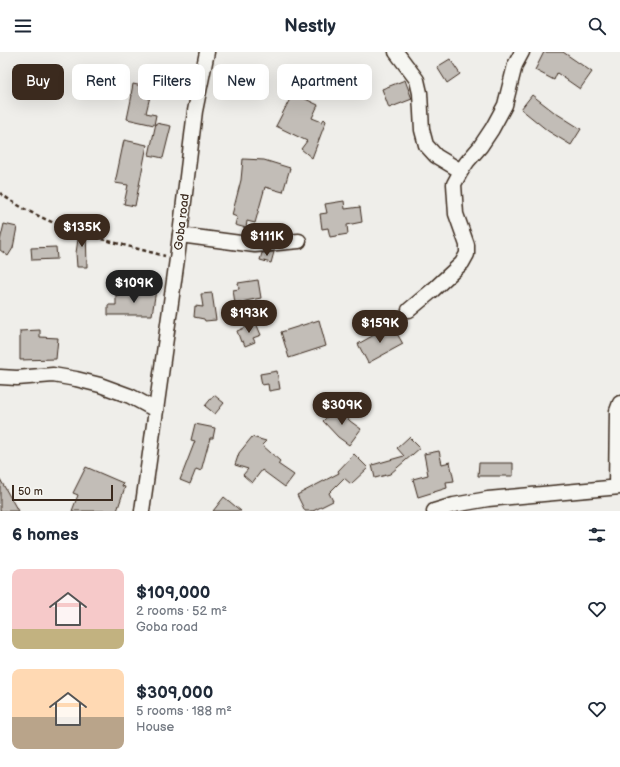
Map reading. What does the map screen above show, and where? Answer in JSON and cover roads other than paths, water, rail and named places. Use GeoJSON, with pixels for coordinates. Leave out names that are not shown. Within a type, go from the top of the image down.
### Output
{"type":"FeatureCollection","features":[{"type":"Feature","properties":{"kind":"street","name":"Goba road"},"geometry":{"type":"LineString","coordinates":[[142,511],[178,259],[195,110],[207,52]]}},
{"type":"Feature","properties":{"kind":"street"},"geometry":{"type":"LineString","coordinates":[[396,52],[417,80],[420,93],[422,130],[426,144],[436,156],[461,171]]}},
{"type":"Feature","properties":{"kind":"street"},"geometry":{"type":"LineString","coordinates":[[409,310],[462,263],[467,254],[467,245],[456,214],[454,184],[467,162],[480,147],[492,129],[505,104],[515,65],[522,52]]}},
{"type":"Feature","properties":{"kind":"street"},"geometry":{"type":"LineString","coordinates":[[180,235],[255,245],[299,241]]}},
{"type":"Feature","properties":{"kind":"street"},"geometry":{"type":"LineString","coordinates":[[0,377],[17,378],[53,375],[100,385],[130,396],[156,410]]}},
{"type":"Feature","properties":{"kind":"street"},"geometry":{"type":"LineString","coordinates":[[434,511],[454,505],[488,499],[618,487],[617,411],[620,403]]}},
{"type":"Feature","properties":{"kind":"street"},"geometry":{"type":"LineString","coordinates":[[488,499],[498,511]]}}]}
